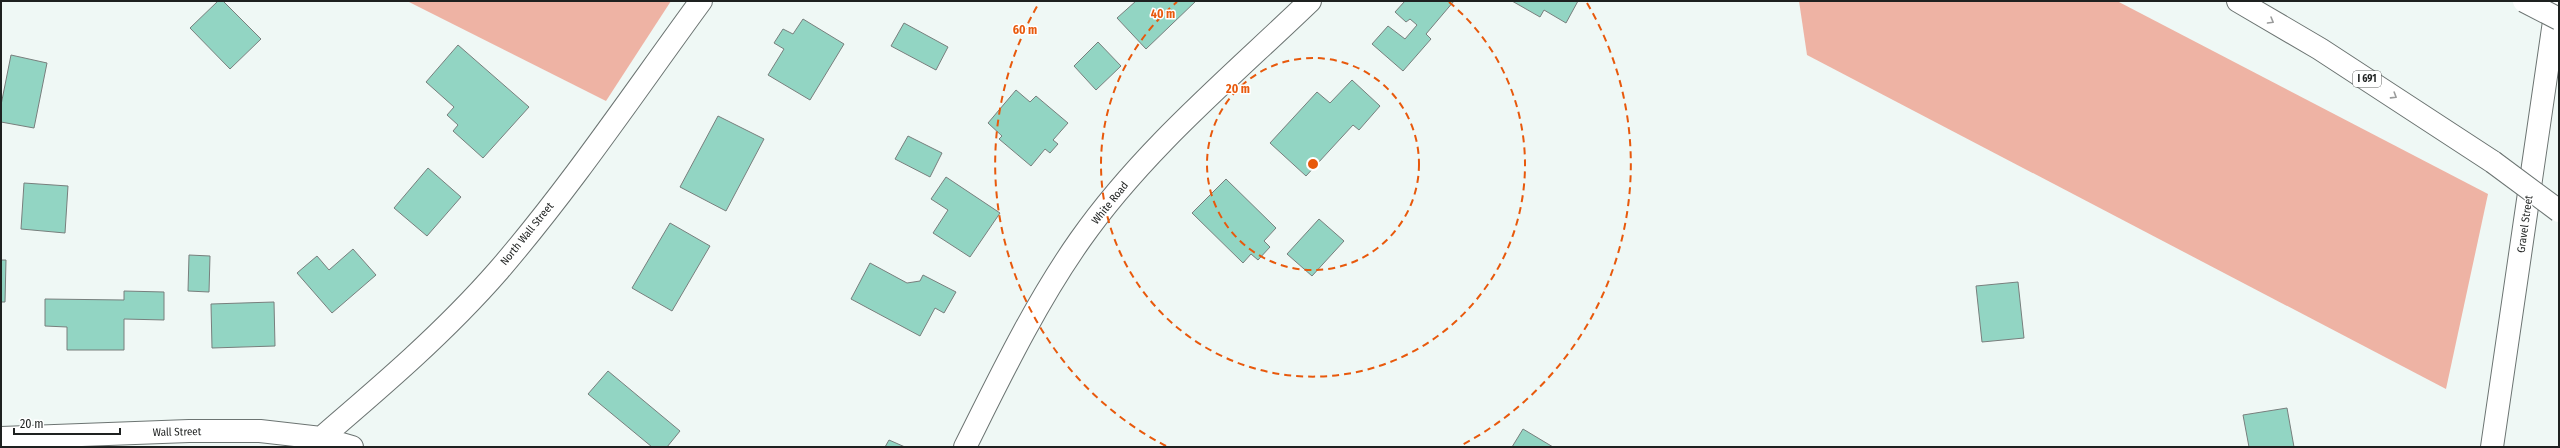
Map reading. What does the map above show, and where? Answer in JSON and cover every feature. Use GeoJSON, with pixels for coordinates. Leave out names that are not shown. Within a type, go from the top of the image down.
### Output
{"type":"FeatureCollection","features":[{"type":"Feature","properties":{"kind":"main road","name":"North Wall Street"},"geometry":{"type":"LineString","coordinates":[[320,442],[389,381],[444,329],[499,270],[556,199],[701,1]]}},
{"type":"Feature","properties":{"kind":"main road","name":"White Road"},"geometry":{"type":"LineString","coordinates":[[966,447],[1038,308],[1079,241],[1117,192],[1164,142],[1310,1]]}},
{"type":"Feature","properties":{"kind":"main road","name":"I 691"},"geometry":{"type":"LineString","coordinates":[[2238,1],[2326,53],[2493,162],[2559,211]]}},
{"type":"Feature","properties":{"kind":"main road"},"geometry":{"type":"LineString","coordinates":[[2524,1],[2559,19]]}},
{"type":"Feature","properties":{"kind":"main road","name":"Gravel Street"},"geometry":{"type":"LineString","coordinates":[[2492,447],[2557,1]]}},
{"type":"Feature","properties":{"kind":"main road","name":"Wall Street"},"geometry":{"type":"LineString","coordinates":[[1,438],[189,431],[260,431],[352,447]]}},
{"type":"Feature","properties":{"kind":"shaded area"},"geometry":{"type":"Polygon","coordinates":[[[407,1],[671,1],[606,101],[407,1]]]}},
{"type":"Feature","properties":{"kind":"shaded area"},"geometry":{"type":"Polygon","coordinates":[[[1799,1],[2117,1],[2488,194],[2446,389],[1807,55],[1799,1]]]}},
{"type":"Feature","properties":{"kind":"building"},"geometry":{"type":"Polygon","coordinates":[[[218,1],[223,1],[261,39],[230,69],[190,28],[218,1]]]}},
{"type":"Feature","properties":{"kind":"building"},"geometry":{"type":"Polygon","coordinates":[[[1136,1],[1196,1],[1146,49],[1117,18],[1136,1]]]}},
{"type":"Feature","properties":{"kind":"building"},"geometry":{"type":"Polygon","coordinates":[[[1405,1],[1454,1],[1426,34],[1431,39],[1403,71],[1372,44],[1388,26],[1405,39],[1417,25],[1410,19],[1406,22],[1395,12],[1405,1]]]}},
{"type":"Feature","properties":{"kind":"building"},"geometry":{"type":"Polygon","coordinates":[[[1512,1],[1578,1],[1566,23],[1544,10],[1540,17],[1512,1]]]}},
{"type":"Feature","properties":{"kind":"building"},"geometry":{"type":"Polygon","coordinates":[[[803,19],[844,44],[810,100],[768,75],[784,49],[774,43],[783,29],[793,34],[803,19]]]}},
{"type":"Feature","properties":{"kind":"building"},"geometry":{"type":"Polygon","coordinates":[[[904,23],[948,47],[936,70],[891,46],[904,23]]]}},
{"type":"Feature","properties":{"kind":"building"},"geometry":{"type":"Polygon","coordinates":[[[1098,42],[1121,66],[1096,90],[1074,66],[1098,42]]]}},
{"type":"Feature","properties":{"kind":"building"},"geometry":{"type":"Polygon","coordinates":[[[458,45],[529,107],[483,158],[453,131],[458,125],[447,115],[454,107],[426,82],[458,45]]]}},
{"type":"Feature","properties":{"kind":"building"},"geometry":{"type":"Polygon","coordinates":[[[11,55],[47,63],[34,128],[1,122],[1,105],[11,55]]]}},
{"type":"Feature","properties":{"kind":"building"},"geometry":{"type":"Polygon","coordinates":[[[1352,80],[1380,106],[1359,130],[1353,125],[1306,176],[1270,143],[1317,92],[1330,103],[1352,80]]]}},
{"type":"Feature","properties":{"kind":"building"},"geometry":{"type":"Polygon","coordinates":[[[1016,90],[1030,102],[1036,96],[1068,123],[1053,140],[1058,144],[1050,153],[1045,149],[1031,166],[999,139],[1002,136],[988,123],[1016,90]]]}},
{"type":"Feature","properties":{"kind":"building"},"geometry":{"type":"Polygon","coordinates":[[[718,116],[764,139],[726,211],[680,187],[718,116]]]}},
{"type":"Feature","properties":{"kind":"building"},"geometry":{"type":"Polygon","coordinates":[[[908,136],[942,153],[930,177],[895,159],[908,136]]]}},
{"type":"Feature","properties":{"kind":"building"},"geometry":{"type":"Polygon","coordinates":[[[428,168],[461,197],[427,236],[394,208],[428,168]]]}},
{"type":"Feature","properties":{"kind":"building"},"geometry":{"type":"Polygon","coordinates":[[[946,177],[1000,213],[970,257],[933,233],[948,210],[931,199],[946,177]]]}},
{"type":"Feature","properties":{"kind":"building"},"geometry":{"type":"Polygon","coordinates":[[[1226,179],[1276,228],[1264,241],[1270,247],[1258,260],[1251,254],[1243,263],[1192,213],[1226,179]]]}},
{"type":"Feature","properties":{"kind":"building"},"geometry":{"type":"Polygon","coordinates":[[[24,183],[68,186],[65,233],[21,229],[24,183]]]}},
{"type":"Feature","properties":{"kind":"building"},"geometry":{"type":"Polygon","coordinates":[[[1319,219],[1344,241],[1312,276],[1287,254],[1319,219]]]}},
{"type":"Feature","properties":{"kind":"building"},"geometry":{"type":"Polygon","coordinates":[[[670,223],[710,246],[672,311],[632,288],[670,223]]]}},
{"type":"Feature","properties":{"kind":"building"},"geometry":{"type":"Polygon","coordinates":[[[353,249],[376,275],[332,313],[297,273],[317,256],[329,270],[353,249]]]}},
{"type":"Feature","properties":{"kind":"building"},"geometry":{"type":"Polygon","coordinates":[[[189,255],[210,256],[209,292],[188,291],[189,255]]]}},
{"type":"Feature","properties":{"kind":"building"},"geometry":{"type":"Polygon","coordinates":[[[1,260],[6,260],[5,302],[1,302],[1,260]]]}},
{"type":"Feature","properties":{"kind":"building"},"geometry":{"type":"Polygon","coordinates":[[[870,263],[907,283],[920,281],[923,275],[956,292],[944,313],[935,308],[920,336],[851,299],[870,263]]]}},
{"type":"Feature","properties":{"kind":"building"},"geometry":{"type":"Polygon","coordinates":[[[2018,282],[2024,338],[1982,342],[1976,286],[2018,282]]]}},
{"type":"Feature","properties":{"kind":"building"},"geometry":{"type":"Polygon","coordinates":[[[124,291],[164,292],[164,320],[124,319],[124,350],[67,350],[67,327],[45,326],[45,299],[124,300],[124,291]]]}},
{"type":"Feature","properties":{"kind":"building"},"geometry":{"type":"Polygon","coordinates":[[[274,302],[275,346],[212,348],[211,304],[274,302]]]}},
{"type":"Feature","properties":{"kind":"building"},"geometry":{"type":"Polygon","coordinates":[[[608,371],[680,431],[667,447],[652,447],[588,394],[608,371]]]}},
{"type":"Feature","properties":{"kind":"building"},"geometry":{"type":"Polygon","coordinates":[[[2287,408],[2294,447],[2249,447],[2243,415],[2287,408]]]}},
{"type":"Feature","properties":{"kind":"building"},"geometry":{"type":"Polygon","coordinates":[[[1523,429],[1553,447],[1512,447],[1523,429]]]}},
{"type":"Feature","properties":{"kind":"building"},"geometry":{"type":"Polygon","coordinates":[[[889,440],[905,447],[885,447],[889,440]]]}}]}
